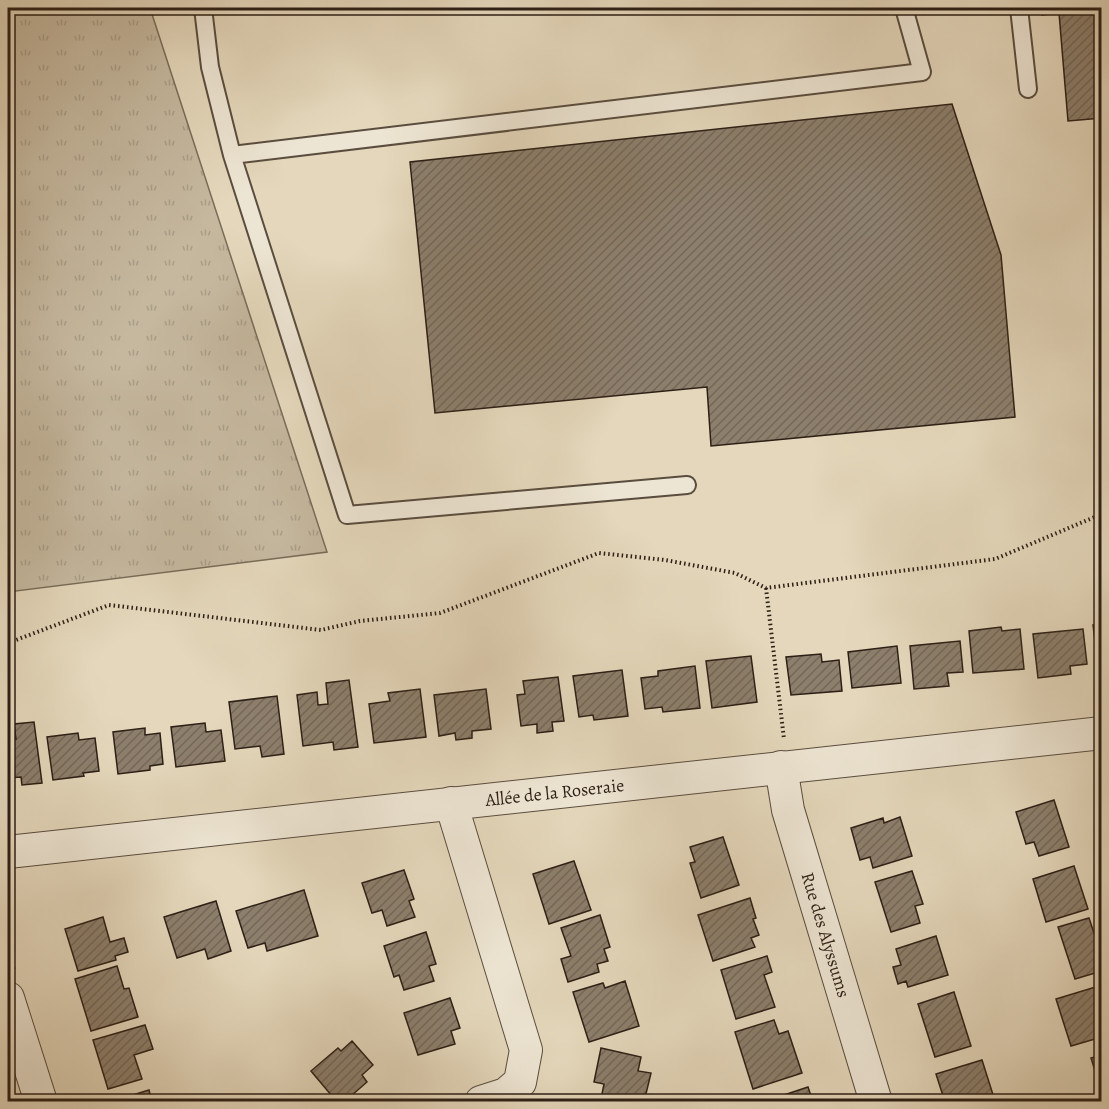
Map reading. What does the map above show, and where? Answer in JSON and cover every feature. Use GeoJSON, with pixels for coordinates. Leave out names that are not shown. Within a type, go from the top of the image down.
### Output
{"type":"FeatureCollection","features":[{"type":"Feature","properties":{"kind":"street","name":"Allée de la Roseraie"},"geometry":{"type":"LineString","coordinates":[[8,852],[1101,733]]}},
{"type":"Feature","properties":{"kind":"street","name":"Rue des Alyssums"},"geometry":{"type":"LineString","coordinates":[[781,767],[788,810],[876,1101]]}},
{"type":"Feature","properties":{"kind":"street"},"geometry":{"type":"LineString","coordinates":[[452,803],[526,1050],[520,1082],[506,1094],[481,1101]]}},
{"type":"Feature","properties":{"kind":"street"},"geometry":{"type":"LineString","coordinates":[[8,998],[41,1101]]}},
{"type":"Feature","properties":{"kind":"lane"},"geometry":{"type":"LineString","coordinates":[[203,8],[210,67],[232,155],[347,515],[687,485]]}},
{"type":"Feature","properties":{"kind":"lane"},"geometry":{"type":"LineString","coordinates":[[232,155],[922,72],[904,8]]}},
{"type":"Feature","properties":{"kind":"lane"},"geometry":{"type":"LineString","coordinates":[[1019,8],[1028,88]]}},
{"type":"Feature","properties":{"kind":"path"},"geometry":{"type":"LineString","coordinates":[[8,643],[109,605],[321,630],[360,621],[440,613],[600,554],[665,560],[735,573],[766,588],[995,558],[1101,514]]}},
{"type":"Feature","properties":{"kind":"path"},"geometry":{"type":"LineString","coordinates":[[766,588],[784,739],[781,767]]}},
{"type":"Feature","properties":{"kind":"green space"},"geometry":{"type":"Polygon","coordinates":[[[8,8],[150,8],[327,552],[8,592],[8,8]]]}},
{"type":"Feature","properties":{"kind":"building"},"geometry":{"type":"Polygon","coordinates":[[[1041,8],[1102,8],[1102,118],[1068,121],[1059,13],[1042,15],[1041,8]]]}},
{"type":"Feature","properties":{"kind":"building"},"geometry":{"type":"Polygon","coordinates":[[[952,104],[1001,255],[1015,417],[711,446],[707,387],[435,413],[410,162],[952,104]]]}},
{"type":"Feature","properties":{"kind":"building"},"geometry":{"type":"Polygon","coordinates":[[[1102,624],[1102,666],[1098,666],[1093,625],[1102,624]]]}},
{"type":"Feature","properties":{"kind":"building"},"geometry":{"type":"Polygon","coordinates":[[[1001,627],[1002,631],[1020,629],[1024,669],[973,673],[969,631],[1001,627]]]}},
{"type":"Feature","properties":{"kind":"building"},"geometry":{"type":"Polygon","coordinates":[[[1083,629],[1087,664],[1070,666],[1071,674],[1038,678],[1033,634],[1083,629]]]}},
{"type":"Feature","properties":{"kind":"building"},"geometry":{"type":"Polygon","coordinates":[[[960,641],[963,672],[947,673],[949,686],[914,689],[910,646],[960,641]]]}},
{"type":"Feature","properties":{"kind":"building"},"geometry":{"type":"Polygon","coordinates":[[[897,646],[901,683],[852,688],[848,652],[897,646]]]}},
{"type":"Feature","properties":{"kind":"building"},"geometry":{"type":"Polygon","coordinates":[[[821,654],[822,662],[839,660],[842,691],[791,695],[786,657],[821,654]]]}},
{"type":"Feature","properties":{"kind":"building"},"geometry":{"type":"Polygon","coordinates":[[[751,656],[757,702],[712,708],[706,661],[751,656]]]}},
{"type":"Feature","properties":{"kind":"building"},"geometry":{"type":"Polygon","coordinates":[[[695,666],[700,708],[663,712],[662,707],[645,709],[641,678],[658,676],[658,671],[695,666]]]}},
{"type":"Feature","properties":{"kind":"building"},"geometry":{"type":"Polygon","coordinates":[[[622,670],[628,716],[594,720],[593,715],[579,717],[573,676],[622,670]]]}},
{"type":"Feature","properties":{"kind":"building"},"geometry":{"type":"Polygon","coordinates":[[[558,677],[564,721],[552,722],[553,731],[537,733],[537,724],[521,726],[517,695],[525,694],[523,681],[558,677]]]}},
{"type":"Feature","properties":{"kind":"building"},"geometry":{"type":"Polygon","coordinates":[[[349,680],[358,747],[334,750],[333,742],[303,746],[297,695],[317,692],[318,705],[328,704],[326,683],[349,680]]]}},
{"type":"Feature","properties":{"kind":"building"},"geometry":{"type":"Polygon","coordinates":[[[420,689],[426,737],[374,743],[369,704],[390,701],[388,693],[420,689]]]}},
{"type":"Feature","properties":{"kind":"building"},"geometry":{"type":"Polygon","coordinates":[[[486,689],[491,729],[472,731],[472,738],[456,740],[455,733],[439,736],[434,695],[486,689]]]}},
{"type":"Feature","properties":{"kind":"building"},"geometry":{"type":"Polygon","coordinates":[[[277,696],[284,754],[262,757],[260,746],[235,749],[229,702],[277,696]]]}},
{"type":"Feature","properties":{"kind":"building"},"geometry":{"type":"Polygon","coordinates":[[[34,722],[42,783],[22,785],[21,777],[8,778],[8,740],[16,739],[14,724],[34,722]]]}},
{"type":"Feature","properties":{"kind":"building"},"geometry":{"type":"Polygon","coordinates":[[[205,723],[206,732],[221,730],[225,761],[176,767],[171,727],[205,723]]]}},
{"type":"Feature","properties":{"kind":"building"},"geometry":{"type":"Polygon","coordinates":[[[145,728],[145,735],[160,733],[163,764],[150,766],[150,770],[118,774],[113,732],[145,728]]]}},
{"type":"Feature","properties":{"kind":"building"},"geometry":{"type":"Polygon","coordinates":[[[78,733],[79,740],[95,738],[99,771],[83,773],[84,776],[53,780],[47,737],[78,733]]]}},
{"type":"Feature","properties":{"kind":"building"},"geometry":{"type":"Polygon","coordinates":[[[1054,800],[1069,847],[1039,856],[1034,842],[1026,844],[1016,812],[1054,800]]]}},
{"type":"Feature","properties":{"kind":"building"},"geometry":{"type":"Polygon","coordinates":[[[900,817],[912,856],[873,868],[870,857],[860,860],[851,828],[883,818],[884,823],[900,817]]]}},
{"type":"Feature","properties":{"kind":"building"},"geometry":{"type":"Polygon","coordinates":[[[723,837],[739,885],[701,898],[690,863],[695,862],[690,847],[723,837]]]}},
{"type":"Feature","properties":{"kind":"building"},"geometry":{"type":"Polygon","coordinates":[[[574,861],[591,910],[549,924],[533,874],[574,861]]]}},
{"type":"Feature","properties":{"kind":"building"},"geometry":{"type":"Polygon","coordinates":[[[1074,866],[1088,909],[1046,922],[1033,879],[1074,866]]]}},
{"type":"Feature","properties":{"kind":"building"},"geometry":{"type":"Polygon","coordinates":[[[404,870],[414,899],[409,901],[415,917],[387,926],[382,910],[372,913],[362,883],[404,870]]]}},
{"type":"Feature","properties":{"kind":"building"},"geometry":{"type":"Polygon","coordinates":[[[912,871],[923,904],[915,906],[920,923],[891,932],[875,882],[912,871]]]}},
{"type":"Feature","properties":{"kind":"building"},"geometry":{"type":"Polygon","coordinates":[[[304,890],[318,936],[267,951],[265,943],[248,948],[236,911],[304,890]]]}},
{"type":"Feature","properties":{"kind":"building"},"geometry":{"type":"Polygon","coordinates":[[[750,898],[756,918],[753,919],[759,935],[751,938],[755,947],[713,961],[698,915],[750,898]]]}},
{"type":"Feature","properties":{"kind":"building"},"geometry":{"type":"Polygon","coordinates":[[[216,901],[231,951],[208,959],[205,949],[177,958],[164,917],[216,901]]]}},
{"type":"Feature","properties":{"kind":"building"},"geometry":{"type":"Polygon","coordinates":[[[600,915],[610,947],[604,949],[608,961],[597,964],[599,972],[568,982],[561,959],[571,956],[561,928],[600,915]]]}},
{"type":"Feature","properties":{"kind":"building"},"geometry":{"type":"Polygon","coordinates":[[[103,917],[110,942],[124,938],[128,952],[115,956],[116,960],[78,971],[65,929],[103,917]]]}},
{"type":"Feature","properties":{"kind":"building"},"geometry":{"type":"Polygon","coordinates":[[[1089,918],[1102,946],[1102,971],[1075,979],[1058,927],[1089,918]]]}},
{"type":"Feature","properties":{"kind":"building"},"geometry":{"type":"Polygon","coordinates":[[[426,932],[436,964],[429,966],[434,981],[404,990],[399,975],[394,977],[384,946],[426,932]]]}},
{"type":"Feature","properties":{"kind":"building"},"geometry":{"type":"Polygon","coordinates":[[[936,936],[948,975],[908,987],[906,981],[898,984],[893,967],[901,965],[896,949],[936,936]]]}},
{"type":"Feature","properties":{"kind":"building"},"geometry":{"type":"Polygon","coordinates":[[[767,956],[772,972],[764,975],[775,1007],[736,1019],[721,970],[767,956]]]}},
{"type":"Feature","properties":{"kind":"building"},"geometry":{"type":"Polygon","coordinates":[[[117,966],[124,989],[129,988],[138,1017],[91,1031],[75,979],[117,966]]]}},
{"type":"Feature","properties":{"kind":"building"},"geometry":{"type":"Polygon","coordinates":[[[625,981],[639,1026],[589,1042],[573,992],[603,983],[605,988],[625,981]]]}},
{"type":"Feature","properties":{"kind":"building"},"geometry":{"type":"Polygon","coordinates":[[[1102,985],[1102,1037],[1071,1046],[1056,999],[1102,985]]]}},
{"type":"Feature","properties":{"kind":"building"},"geometry":{"type":"Polygon","coordinates":[[[954,992],[971,1046],[935,1057],[918,1004],[954,992]]]}},
{"type":"Feature","properties":{"kind":"building"},"geometry":{"type":"Polygon","coordinates":[[[450,998],[460,1028],[451,1031],[455,1044],[418,1055],[404,1013],[450,998]]]}},
{"type":"Feature","properties":{"kind":"building"},"geometry":{"type":"Polygon","coordinates":[[[774,1020],[779,1034],[788,1031],[802,1073],[753,1089],[735,1032],[774,1020]]]}},
{"type":"Feature","properties":{"kind":"building"},"geometry":{"type":"Polygon","coordinates":[[[145,1025],[153,1049],[134,1055],[142,1079],[108,1089],[93,1040],[145,1025]]]}},
{"type":"Feature","properties":{"kind":"building"},"geometry":{"type":"Polygon","coordinates":[[[352,1041],[373,1065],[362,1075],[367,1082],[344,1102],[337,1102],[311,1071],[338,1048],[341,1051],[352,1041]]]}},
{"type":"Feature","properties":{"kind":"building"},"geometry":{"type":"Polygon","coordinates":[[[601,1048],[641,1057],[638,1071],[651,1073],[644,1102],[611,1102],[601,1099],[604,1084],[594,1082],[601,1048]]]}},
{"type":"Feature","properties":{"kind":"building"},"geometry":{"type":"Polygon","coordinates":[[[1102,1055],[1102,1093],[1091,1058],[1102,1055]]]}},
{"type":"Feature","properties":{"kind":"building"},"geometry":{"type":"Polygon","coordinates":[[[982,1060],[995,1101],[945,1102],[936,1074],[982,1060]]]}},
{"type":"Feature","properties":{"kind":"building"},"geometry":{"type":"Polygon","coordinates":[[[808,1087],[813,1102],[763,1102],[808,1087]]]}},
{"type":"Feature","properties":{"kind":"building"},"geometry":{"type":"Polygon","coordinates":[[[149,1090],[152,1102],[113,1102],[113,1101],[149,1090]]]}}]}
